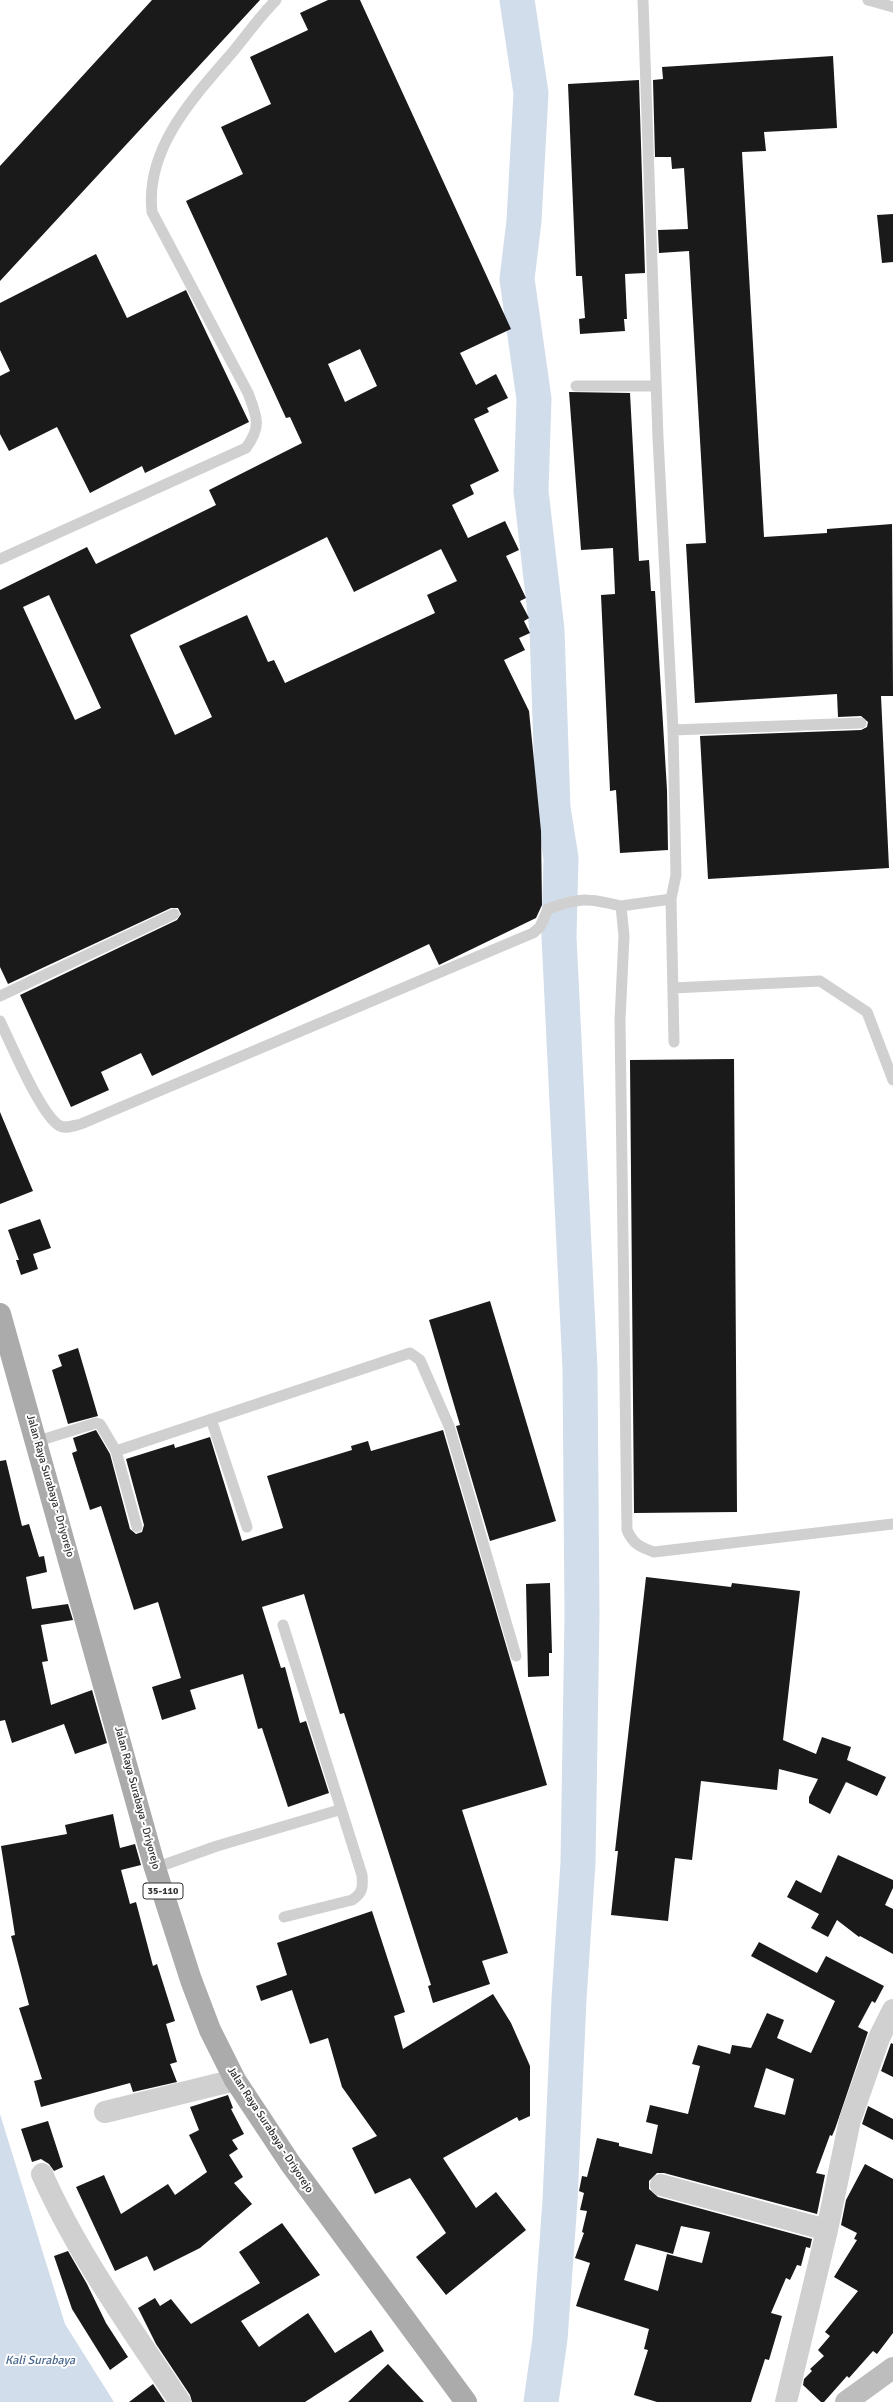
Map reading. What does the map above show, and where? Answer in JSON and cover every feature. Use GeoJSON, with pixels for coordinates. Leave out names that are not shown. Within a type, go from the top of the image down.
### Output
{"type":"FeatureCollection","features":[{"type":"Feature","properties":{"kind":"main road","name":"Jalan Raya Surabaya - Driyorejo"},"geometry":{"type":"LineString","coordinates":[[0,1314],[38,1441],[155,1868],[191,1980],[210,2030],[235,2080],[290,2163],[466,2402]]}},
{"type":"Feature","properties":{"kind":"main road"},"geometry":{"type":"LineString","coordinates":[[846,2402],[893,2368]]}},
{"type":"Feature","properties":{"kind":"street"},"geometry":{"type":"LineString","coordinates":[[786,2402],[827,2230],[850,2120],[879,2038],[893,2010]]}},
{"type":"Feature","properties":{"kind":"street"},"geometry":{"type":"LineString","coordinates":[[104,2112],[235,2080]]}},
{"type":"Feature","properties":{"kind":"street"},"geometry":{"type":"LineString","coordinates":[[42,2174],[60,2216],[116,2307],[180,2402]]}},
{"type":"Feature","properties":{"kind":"street"},"geometry":{"type":"LineString","coordinates":[[661,2185],[827,2230]]}},
{"type":"Feature","properties":{"kind":"lane"},"geometry":{"type":"LineString","coordinates":[[0,559],[246,448],[253,438],[257,418],[248,393],[152,212],[151,196],[152,179],[156,162],[184,110],[276,0]]}},
{"type":"Feature","properties":{"kind":"lane"},"geometry":{"type":"LineString","coordinates":[[643,0],[656,386],[673,730],[676,875],[671,900],[674,1042]]}},
{"type":"Feature","properties":{"kind":"lane"},"geometry":{"type":"LineString","coordinates":[[868,0],[893,7]]}},
{"type":"Feature","properties":{"kind":"lane"},"geometry":{"type":"LineString","coordinates":[[576,386],[656,386]]}},
{"type":"Feature","properties":{"kind":"lane"},"geometry":{"type":"LineString","coordinates":[[673,730],[861,723]]}},
{"type":"Feature","properties":{"kind":"lane"},"geometry":{"type":"LineString","coordinates":[[0,1021],[39,1100],[56,1124],[65,1127],[81,1124],[532,932],[540,927],[548,909],[572,900],[589,899],[620,906],[671,900]]}},
{"type":"Feature","properties":{"kind":"lane"},"geometry":{"type":"LineString","coordinates":[[620,906],[624,936],[620,1020],[627,1530],[632,1540],[639,1547],[654,1552],[893,1524]]}},
{"type":"Feature","properties":{"kind":"lane"},"geometry":{"type":"LineString","coordinates":[[0,996],[174,914]]}},
{"type":"Feature","properties":{"kind":"lane"},"geometry":{"type":"LineString","coordinates":[[673,988],[820,981],[867,1012],[893,1080]]}},
{"type":"Feature","properties":{"kind":"lane"},"geometry":{"type":"LineString","coordinates":[[116,1451],[401,1354],[410,1353],[420,1360],[449,1426],[516,1656]]}},
{"type":"Feature","properties":{"kind":"lane"},"geometry":{"type":"LineString","coordinates":[[211,1419],[246,1527]]}},
{"type":"Feature","properties":{"kind":"lane"},"geometry":{"type":"LineString","coordinates":[[38,1441],[98,1423],[103,1427],[116,1451],[137,1527]]}},
{"type":"Feature","properties":{"kind":"lane"},"geometry":{"type":"LineString","coordinates":[[283,1625],[339,1810],[362,1875],[362,1891],[352,1900],[284,1917]]}},
{"type":"Feature","properties":{"kind":"lane"},"geometry":{"type":"LineString","coordinates":[[155,1868],[217,1846],[339,1810]]}},
{"type":"Feature","properties":{"kind":"water","name":"Kali Surabaya"},"geometry":{"type":"Polygon","coordinates":[[[0,2114],[65,2324],[114,2402],[0,2402],[0,2114]]]}},
{"type":"Feature","properties":{"kind":"building"},"geometry":{"type":"Polygon","coordinates":[[[152,0],[260,0],[0,281],[0,166],[152,0]]]}},
{"type":"Feature","properties":{"kind":"building"},"geometry":{"type":"Polygon","coordinates":[[[328,0],[360,0],[511,329],[460,353],[476,385],[496,374],[508,398],[487,408],[489,412],[474,419],[499,471],[470,485],[474,494],[452,505],[468,538],[505,521],[519,550],[506,556],[526,598],[520,601],[529,618],[524,621],[530,633],[519,638],[525,650],[504,660],[529,711],[541,831],[542,905],[536,918],[439,965],[429,944],[152,1076],[141,1053],[101,1072],[109,1090],[71,1107],[20,995],[177,920],[181,914],[178,908],[171,908],[8,984],[0,967],[0,590],[87,547],[96,564],[216,505],[209,490],[302,443],[290,417],[286,418],[186,201],[243,174],[221,127],[271,104],[250,57],[308,30],[300,13],[328,0]],[[360,349],[328,364],[345,402],[377,386],[360,349]],[[327,537],[130,635],[175,735],[212,717],[179,646],[247,615],[268,662],[274,660],[285,683],[435,613],[427,595],[457,581],[441,549],[354,592],[327,537]],[[49,595],[23,607],[75,720],[101,708],[49,595]]]}},
{"type":"Feature","properties":{"kind":"building"},"geometry":{"type":"Polygon","coordinates":[[[833,56],[837,128],[764,132],[766,151],[742,152],[764,537],[827,533],[827,529],[892,524],[893,696],[881,696],[889,868],[708,879],[700,736],[861,730],[867,727],[868,722],[861,716],[838,717],[837,694],[695,703],[686,544],[706,543],[689,251],[659,253],[658,230],[688,229],[684,168],[672,169],[671,157],[655,157],[653,80],[663,79],[662,67],[833,56]]]}},
{"type":"Feature","properties":{"kind":"building"},"geometry":{"type":"Polygon","coordinates":[[[639,80],[645,273],[625,274],[627,319],[624,319],[625,331],[580,334],[579,319],[585,318],[582,276],[576,276],[568,84],[639,80]]]}},
{"type":"Feature","properties":{"kind":"building"},"geometry":{"type":"Polygon","coordinates":[[[893,214],[893,262],[882,263],[877,215],[893,214]]]}},
{"type":"Feature","properties":{"kind":"building"},"geometry":{"type":"Polygon","coordinates":[[[96,254],[127,318],[186,290],[249,422],[145,473],[142,466],[90,493],[57,427],[9,451],[0,434],[0,376],[10,371],[0,350],[0,303],[96,254]]]}},
{"type":"Feature","properties":{"kind":"building"},"geometry":{"type":"Polygon","coordinates":[[[569,392],[630,393],[639,561],[649,560],[651,591],[655,591],[667,790],[668,850],[620,853],[616,790],[610,791],[601,595],[615,594],[613,548],[581,550],[569,392]]]}},
{"type":"Feature","properties":{"kind":"building"},"geometry":{"type":"Polygon","coordinates":[[[734,1059],[737,1512],[634,1513],[630,1060],[734,1059]]]}},
{"type":"Feature","properties":{"kind":"building"},"geometry":{"type":"Polygon","coordinates":[[[0,1112],[33,1191],[0,1204],[0,1112]]]}},
{"type":"Feature","properties":{"kind":"building"},"geometry":{"type":"Polygon","coordinates":[[[40,1219],[51,1248],[33,1254],[38,1269],[21,1275],[16,1260],[19,1260],[8,1230],[40,1219]]]}},
{"type":"Feature","properties":{"kind":"building"},"geometry":{"type":"Polygon","coordinates":[[[490,1301],[556,1521],[490,1541],[456,1426],[460,1425],[429,1320],[490,1301]]]}},
{"type":"Feature","properties":{"kind":"building"},"geometry":{"type":"Polygon","coordinates":[[[78,1348],[98,1416],[68,1424],[52,1370],[62,1366],[58,1355],[78,1348]]]}},
{"type":"Feature","properties":{"kind":"building"},"geometry":{"type":"Polygon","coordinates":[[[96,1430],[110,1454],[130,1529],[136,1534],[142,1532],[144,1525],[126,1459],[174,1444],[175,1448],[210,1437],[242,1541],[283,1528],[267,1476],[352,1450],[351,1446],[368,1441],[371,1451],[443,1430],[547,1785],[462,1810],[508,1953],[482,1961],[490,1984],[433,2003],[428,1986],[431,1985],[344,1713],[340,1714],[304,1594],[262,1607],[281,1668],[285,1667],[300,1723],[306,1721],[329,1793],[288,1807],[262,1728],[258,1729],[243,1674],[190,1690],[196,1709],[162,1720],[152,1687],[181,1678],[158,1602],[134,1610],[101,1506],[90,1510],[72,1453],[77,1451],[73,1438],[96,1430]]]}},
{"type":"Feature","properties":{"kind":"building"},"geometry":{"type":"Polygon","coordinates":[[[6,1460],[22,1526],[29,1524],[39,1557],[44,1556],[47,1572],[26,1577],[32,1609],[68,1604],[73,1620],[41,1625],[48,1661],[42,1662],[51,1705],[92,1690],[107,1743],[75,1754],[64,1724],[12,1743],[5,1720],[0,1721],[0,1461],[6,1460]]]}},
{"type":"Feature","properties":{"kind":"building"},"geometry":{"type":"Polygon","coordinates":[[[646,1577],[731,1587],[732,1583],[800,1591],[783,1740],[816,1754],[822,1737],[851,1747],[847,1760],[886,1777],[877,1796],[846,1782],[830,1814],[809,1803],[809,1797],[818,1779],[779,1769],[777,1790],[701,1781],[692,1860],[675,1858],[668,1921],[611,1915],[618,1851],[615,1851],[646,1577]]]}},
{"type":"Feature","properties":{"kind":"building"},"geometry":{"type":"Polygon","coordinates":[[[550,1583],[552,1653],[549,1653],[549,1676],[528,1677],[526,1584],[550,1583]]]}},
{"type":"Feature","properties":{"kind":"building"},"geometry":{"type":"Polygon","coordinates":[[[113,1814],[120,1848],[135,1844],[141,1865],[121,1870],[130,1904],[136,1902],[153,1966],[157,1964],[175,2021],[166,2024],[177,2062],[170,2064],[177,2082],[133,2092],[130,2083],[41,2107],[34,2081],[42,2079],[19,2008],[29,2005],[11,1936],[15,1935],[1,1846],[67,1834],[65,1825],[113,1814]]]}},
{"type":"Feature","properties":{"kind":"building"},"geometry":{"type":"Polygon","coordinates":[[[838,1855],[893,1880],[893,1888],[885,1905],[893,1909],[893,1954],[860,1936],[859,1937],[837,1920],[828,1937],[811,1928],[819,1914],[787,1897],[796,1880],[821,1893],[838,1855]]]}},
{"type":"Feature","properties":{"kind":"building"},"geometry":{"type":"Polygon","coordinates":[[[372,1911],[405,2012],[394,2016],[403,2049],[493,1994],[511,2023],[530,2066],[530,2116],[519,2121],[517,2117],[443,2158],[476,2208],[496,2192],[526,2230],[446,2295],[416,2257],[446,2233],[410,2178],[375,2194],[352,2148],[377,2136],[342,2087],[328,2038],[310,2044],[292,1990],[261,2001],[256,1986],[287,1975],[277,1943],[372,1911]]]}},
{"type":"Feature","properties":{"kind":"building"},"geometry":{"type":"Polygon","coordinates":[[[759,1942],[817,1973],[826,1956],[884,1986],[875,2003],[872,2001],[858,2027],[868,2032],[835,2129],[832,2136],[830,2135],[816,2173],[825,2175],[817,2214],[664,2173],[657,2173],[649,2181],[649,2189],[658,2197],[812,2239],[810,2248],[806,2247],[801,2266],[797,2265],[790,2280],[786,2278],[771,2313],[782,2316],[769,2360],[765,2359],[751,2402],[657,2402],[634,2395],[648,2350],[644,2349],[649,2329],[576,2306],[590,2263],[575,2258],[584,2233],[582,2232],[587,2211],[580,2210],[584,2193],[579,2191],[582,2176],[587,2177],[597,2138],[619,2143],[619,2146],[652,2154],[658,2125],[646,2122],[650,2105],[688,2114],[700,2066],[692,2064],[698,2045],[730,2054],[732,2045],[751,2048],[767,2013],[784,2020],[777,2038],[811,2053],[835,2001],[751,1956],[759,1942]],[[766,2068],[754,2107],[785,2115],[794,2079],[766,2068]],[[681,2226],[673,2254],[636,2244],[624,2280],[658,2291],[667,2254],[702,2263],[710,2232],[681,2226]]]}},
{"type":"Feature","properties":{"kind":"building"},"geometry":{"type":"Polygon","coordinates":[[[891,2043],[893,2044],[893,2077],[881,2071],[891,2043]]]}},
{"type":"Feature","properties":{"kind":"building"},"geometry":{"type":"Polygon","coordinates":[[[228,2095],[233,2108],[231,2109],[244,2134],[232,2140],[238,2149],[229,2155],[243,2177],[234,2183],[252,2204],[200,2248],[154,2271],[147,2256],[115,2271],[76,2187],[104,2175],[121,2214],[168,2184],[175,2195],[207,2172],[189,2135],[199,2130],[190,2107],[228,2095]]]}},
{"type":"Feature","properties":{"kind":"building"},"geometry":{"type":"Polygon","coordinates":[[[868,2106],[893,2119],[893,2140],[862,2124],[868,2106]]]}},
{"type":"Feature","properties":{"kind":"building"},"geometry":{"type":"Polygon","coordinates":[[[48,2121],[63,2167],[54,2171],[49,2164],[41,2159],[32,2162],[21,2129],[48,2121]]]}},
{"type":"Feature","properties":{"kind":"building"},"geometry":{"type":"Polygon","coordinates":[[[865,2164],[893,2179],[893,2333],[877,2354],[873,2351],[849,2378],[847,2376],[824,2402],[821,2402],[803,2385],[804,2379],[812,2371],[810,2369],[824,2356],[818,2350],[830,2336],[825,2332],[858,2291],[834,2277],[857,2240],[854,2239],[857,2233],[841,2225],[846,2200],[865,2164]]]}},
{"type":"Feature","properties":{"kind":"building"},"geometry":{"type":"Polygon","coordinates":[[[282,2223],[320,2275],[241,2321],[259,2347],[308,2313],[335,2353],[371,2330],[384,2351],[305,2402],[192,2402],[190,2395],[156,2344],[138,2308],[155,2298],[160,2306],[171,2299],[191,2324],[260,2283],[239,2252],[282,2223]]]}},
{"type":"Feature","properties":{"kind":"building"},"geometry":{"type":"Polygon","coordinates":[[[68,2251],[87,2284],[106,2323],[128,2357],[110,2370],[72,2309],[54,2256],[68,2251]]]}},
{"type":"Feature","properties":{"kind":"building"},"geometry":{"type":"Polygon","coordinates":[[[388,2364],[424,2402],[348,2402],[388,2364]]]}},
{"type":"Feature","properties":{"kind":"building"},"geometry":{"type":"Polygon","coordinates":[[[153,2384],[165,2402],[129,2402],[153,2384]]]}},
{"type":"Feature","properties":{"kind":"waterway"},"geometry":{"type":"LineString","coordinates":[[517,0],[531,93],[524,221],[517,279],[534,399],[531,491],[547,630],[553,808],[561,858],[559,937],[580,1369],[582,1615],[578,1863],[569,1999],[560,2201],[550,2339],[541,2402]]}}]}
